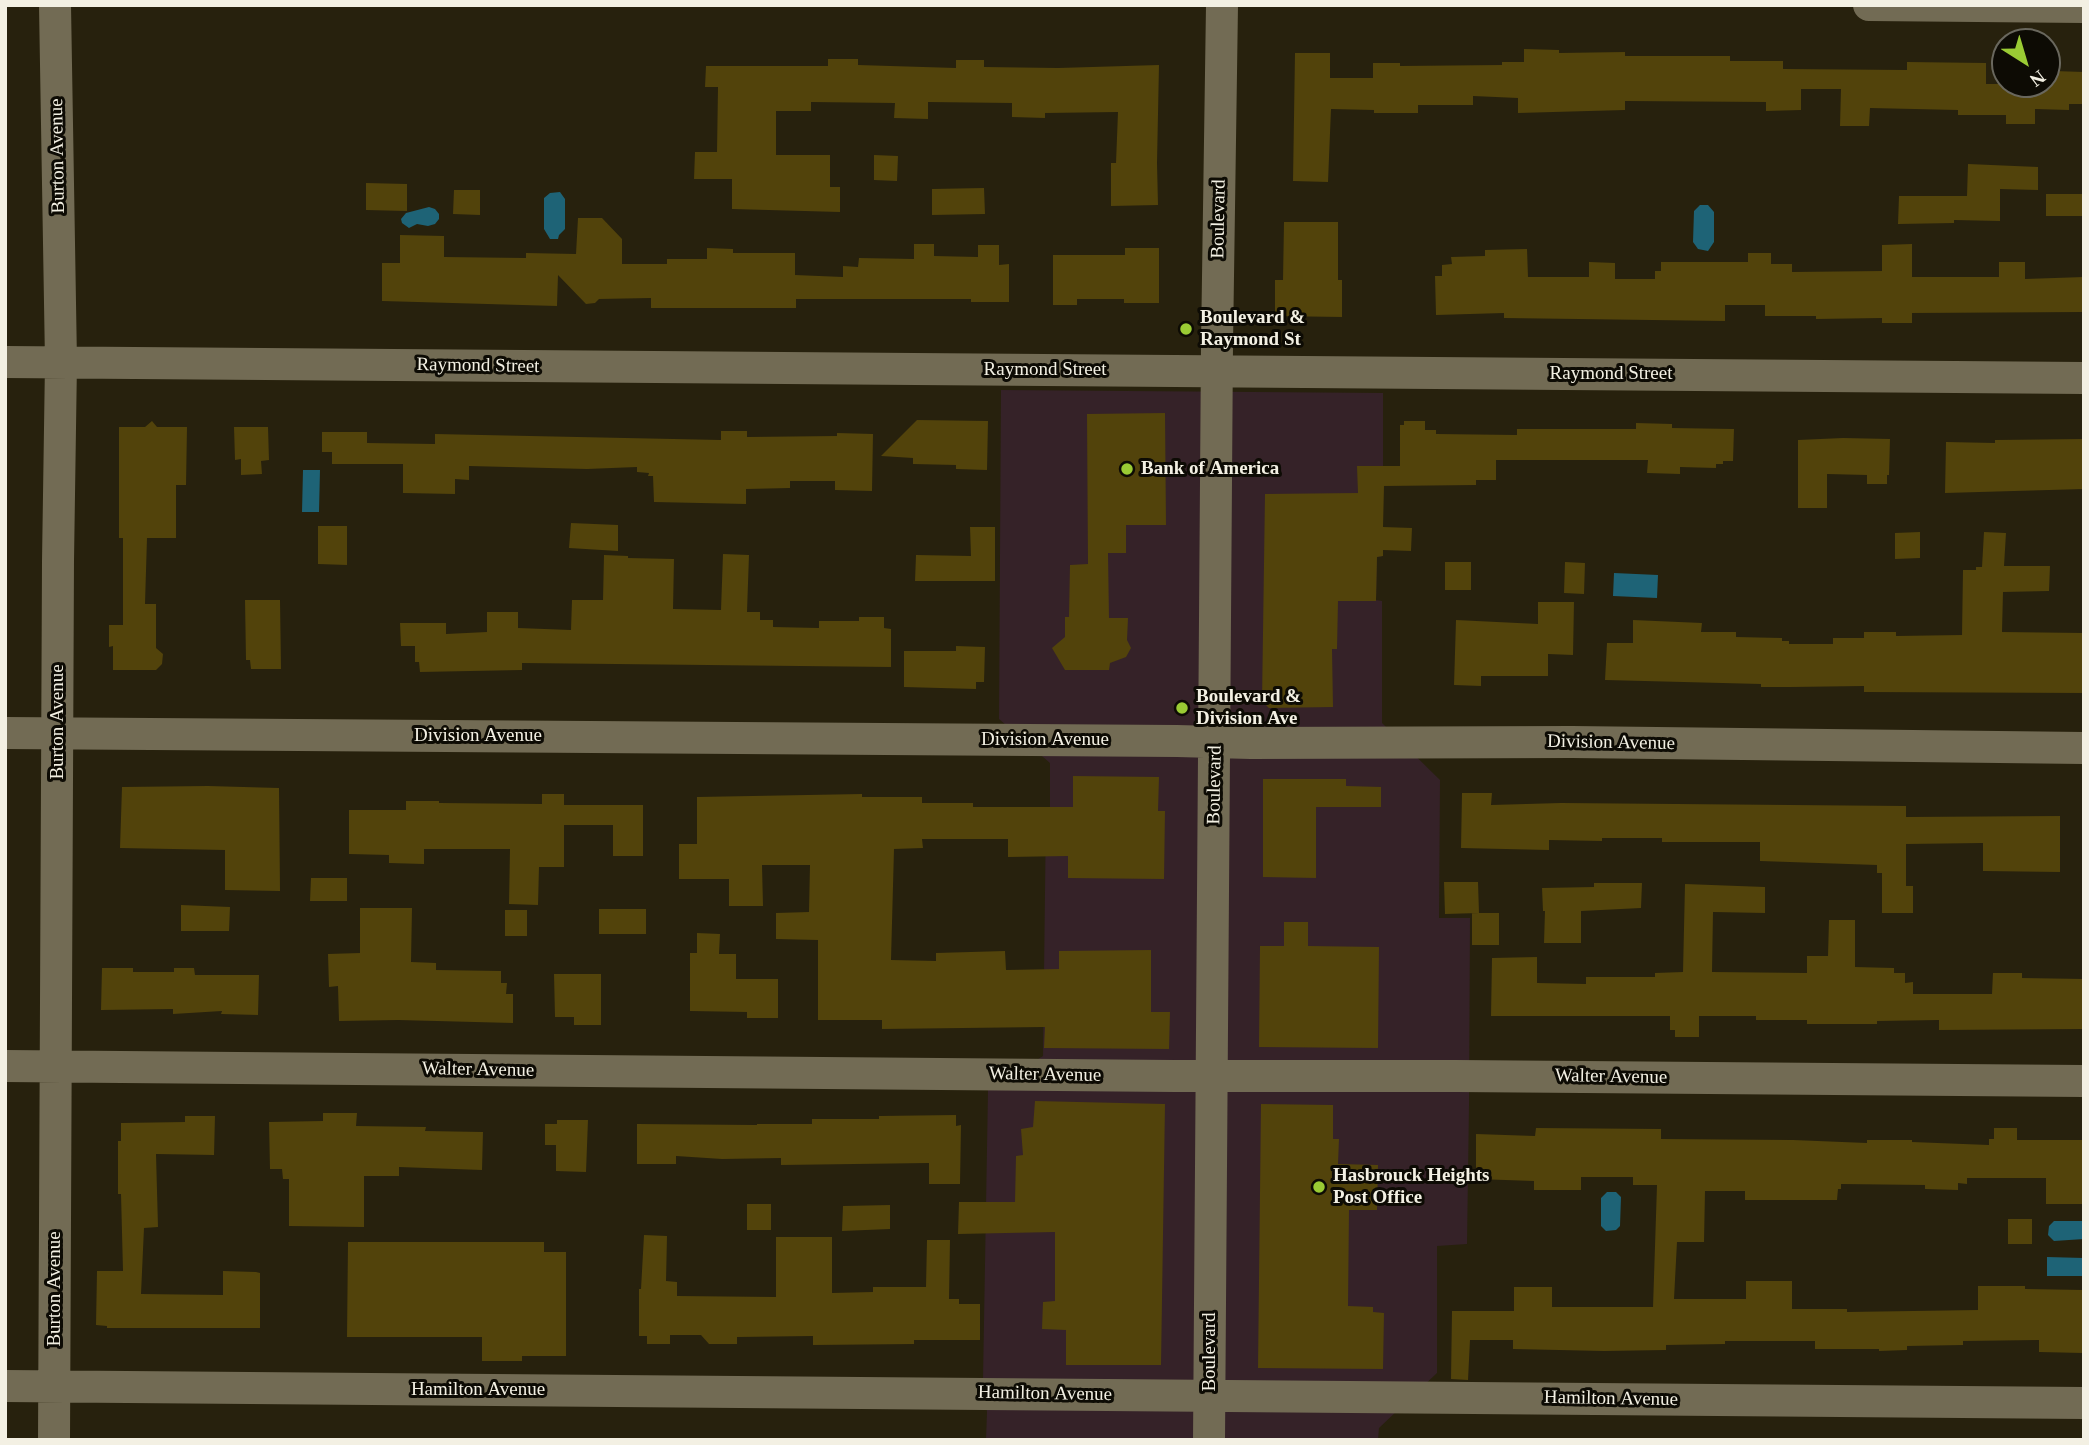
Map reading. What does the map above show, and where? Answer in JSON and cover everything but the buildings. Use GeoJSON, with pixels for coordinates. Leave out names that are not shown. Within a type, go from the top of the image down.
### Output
{"type":"FeatureCollection","features":[{"type":"Feature","properties":{"kind":"street","name":"Burton Avenue"},"geometry":{"type":"LineString","coordinates":[[54,1440],[61,362],[55,5]]}},
{"type":"Feature","properties":{"kind":"street","name":"Boulevard"},"geometry":{"type":"LineString","coordinates":[[1209,1440],[1210,1075],[1222,5]]}},
{"type":"Feature","properties":{"kind":"street"},"geometry":{"type":"LineString","coordinates":[[1869,5],[2084,7]]}},
{"type":"Feature","properties":{"kind":"street","name":"Raymond Street"},"geometry":{"type":"LineString","coordinates":[[5,362],[2084,378]]}},
{"type":"Feature","properties":{"kind":"street","name":"Division Avenue"},"geometry":{"type":"LineString","coordinates":[[5,733],[1572,742],[2084,748]]}},
{"type":"Feature","properties":{"kind":"street","name":"Walter Avenue"},"geometry":{"type":"LineString","coordinates":[[5,1066],[2084,1081]]}},
{"type":"Feature","properties":{"kind":"street","name":"Hamilton Avenue"},"geometry":{"type":"LineString","coordinates":[[5,1386],[2084,1404]]}},
{"type":"Feature","properties":{"kind":"shaded area"},"geometry":{"type":"Polygon","coordinates":[[[1001,390],[1383,393],[1383,556],[1377,557],[1376,600],[1382,601],[1382,723],[1440,780],[1439,918],[1470,918],[1467,1244],[1437,1246],[1437,1373],[1379,1428],[1378,1440],[986,1440],[987,1412],[983,1379],[988,1090],[1043,1056],[1046,809],[1050,808],[1050,763],[999,719],[1001,390]]]}},
{"type":"Feature","properties":{"kind":"water"},"geometry":{"type":"Polygon","coordinates":[[[560,192],[565,199],[565,229],[558,239],[550,239],[544,229],[544,198],[550,193],[560,192]]]}},
{"type":"Feature","properties":{"kind":"water"},"geometry":{"type":"Polygon","coordinates":[[[1700,205],[1708,205],[1714,212],[1714,242],[1708,251],[1698,249],[1693,242],[1694,211],[1700,205]]]}},
{"type":"Feature","properties":{"kind":"water"},"geometry":{"type":"Polygon","coordinates":[[[429,207],[439,214],[435,224],[417,224],[409,228],[402,223],[401,219],[406,213],[429,207]]]}},
{"type":"Feature","properties":{"kind":"water"},"geometry":{"type":"Polygon","coordinates":[[[303,470],[320,470],[319,512],[302,512],[303,470]]]}},
{"type":"Feature","properties":{"kind":"water"},"geometry":{"type":"Polygon","coordinates":[[[1614,573],[1658,575],[1657,598],[1613,596],[1614,573]]]}},
{"type":"Feature","properties":{"kind":"water"},"geometry":{"type":"Polygon","coordinates":[[[1607,1192],[1616,1192],[1621,1197],[1620,1226],[1616,1230],[1606,1231],[1601,1226],[1601,1198],[1607,1192]]]}},
{"type":"Feature","properties":{"kind":"water"},"geometry":{"type":"Polygon","coordinates":[[[2054,1221],[2083,1221],[2084,1239],[2054,1241],[2048,1235],[2049,1226],[2054,1221]]]}},
{"type":"Feature","properties":{"kind":"water"},"geometry":{"type":"Polygon","coordinates":[[[2047,1257],[2084,1258],[2084,1276],[2047,1276],[2047,1257]]]}},
{"type":"Feature","properties":{"kind":"place","name":"Boulevard & Raymond St"},"geometry":{"type":"Point","coordinates":[1186,329]}},
{"type":"Feature","properties":{"kind":"place","name":"Bank of America"},"geometry":{"type":"Point","coordinates":[1127,469]}},
{"type":"Feature","properties":{"kind":"place","name":"Boulevard & Division Ave"},"geometry":{"type":"Point","coordinates":[1182,708]}},
{"type":"Feature","properties":{"kind":"place","name":"Hasbrouck Heights Post Office"},"geometry":{"type":"Point","coordinates":[1319,1187]}}]}
